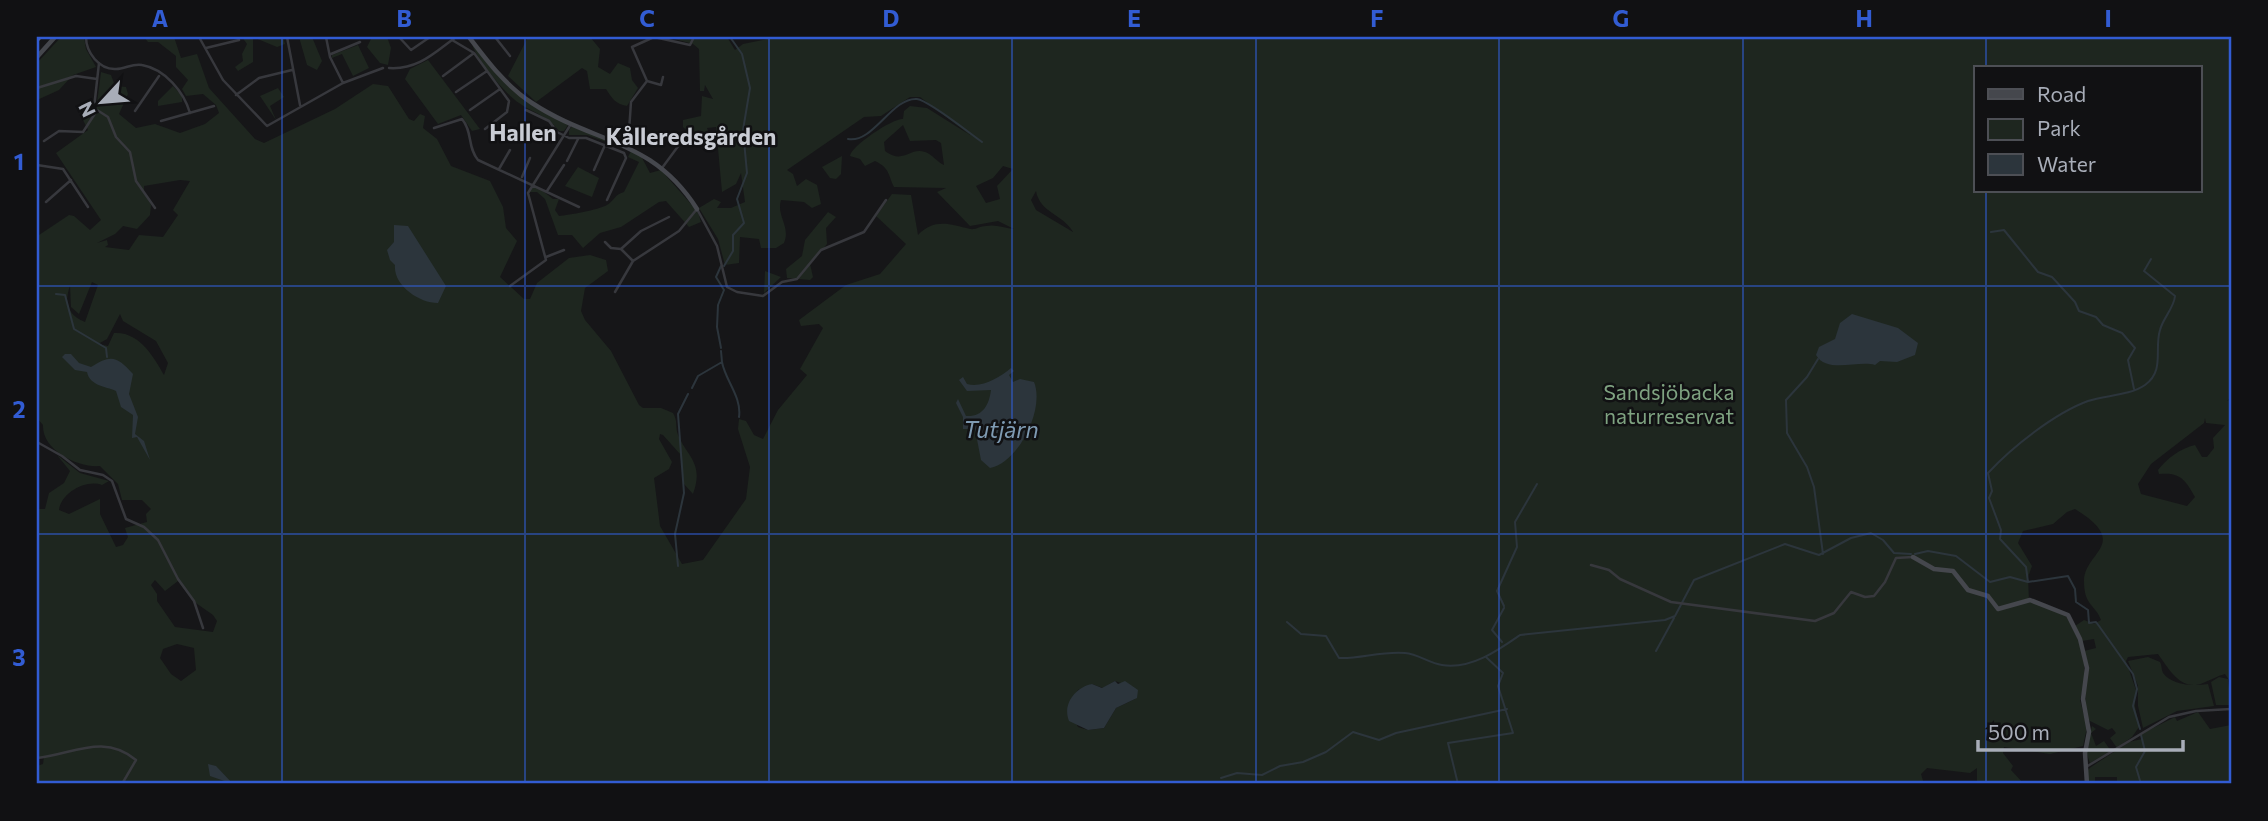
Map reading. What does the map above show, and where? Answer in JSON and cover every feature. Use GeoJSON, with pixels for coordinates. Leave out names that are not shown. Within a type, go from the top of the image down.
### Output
{"type":"FeatureCollection","features":[{"type":"Feature","properties":{"kind":"street"},"geometry":{"type":"LineString","coordinates":[[37,57],[55,37]]}},
{"type":"Feature","properties":{"kind":"street"},"geometry":{"type":"LineString","coordinates":[[86,37],[88,49],[99,63],[111,69],[140,64],[181,91],[190,113]]}},
{"type":"Feature","properties":{"kind":"street"},"geometry":{"type":"LineString","coordinates":[[199,37],[219,75],[267,126],[343,83],[383,68]]}},
{"type":"Feature","properties":{"kind":"street"},"geometry":{"type":"LineString","coordinates":[[286,37],[300,105]]}},
{"type":"Feature","properties":{"kind":"street"},"geometry":{"type":"LineString","coordinates":[[326,37],[330,54],[343,83]]}},
{"type":"Feature","properties":{"kind":"street"},"geometry":{"type":"LineString","coordinates":[[399,37],[411,50],[430,37]]}},
{"type":"Feature","properties":{"kind":"street"},"geometry":{"type":"LineString","coordinates":[[389,68],[403,69],[419,64],[456,37]]}},
{"type":"Feature","properties":{"kind":"street"},"geometry":{"type":"LineString","coordinates":[[469,37],[495,71],[518,93],[540,108],[628,146],[662,168],[697,209],[717,246],[726,285],[737,292],[763,296],[782,282],[797,279],[821,250],[864,232],[886,200]]}},
{"type":"Feature","properties":{"kind":"street"},"geometry":{"type":"LineString","coordinates":[[495,37],[510,56]]}},
{"type":"Feature","properties":{"kind":"street"},"geometry":{"type":"LineString","coordinates":[[663,77],[660,85],[647,81],[632,47],[654,37],[690,45],[694,37]]}},
{"type":"Feature","properties":{"kind":"street"},"geometry":{"type":"LineString","coordinates":[[451,39],[474,53],[509,102],[509,109],[485,129]]}},
{"type":"Feature","properties":{"kind":"street"},"geometry":{"type":"LineString","coordinates":[[206,48],[239,40]]}},
{"type":"Feature","properties":{"kind":"street"},"geometry":{"type":"LineString","coordinates":[[330,54],[360,42]]}},
{"type":"Feature","properties":{"kind":"street"},"geometry":{"type":"LineString","coordinates":[[443,76],[474,53]]}},
{"type":"Feature","properties":{"kind":"street"},"geometry":{"type":"LineString","coordinates":[[99,63],[94,104],[97,111],[108,117],[116,137],[130,152],[136,181],[155,208]]}},
{"type":"Feature","properties":{"kind":"street"},"geometry":{"type":"LineString","coordinates":[[236,95],[259,78],[293,70]]}},
{"type":"Feature","properties":{"kind":"street"},"geometry":{"type":"LineString","coordinates":[[456,92],[487,71]]}},
{"type":"Feature","properties":{"kind":"street"},"geometry":{"type":"LineString","coordinates":[[135,111],[160,75]]}},
{"type":"Feature","properties":{"kind":"street"},"geometry":{"type":"LineString","coordinates":[[37,88],[73,77],[97,79]]}},
{"type":"Feature","properties":{"kind":"street"},"geometry":{"type":"LineString","coordinates":[[628,146],[631,102],[647,81]]}},
{"type":"Feature","properties":{"kind":"street"},"geometry":{"type":"LineString","coordinates":[[470,110],[500,89]]}},
{"type":"Feature","properties":{"kind":"street"},"geometry":{"type":"LineString","coordinates":[[161,121],[214,106]]}},
{"type":"Feature","properties":{"kind":"street"},"geometry":{"type":"LineString","coordinates":[[526,110],[549,121],[565,136],[586,138],[626,155],[607,200]]}},
{"type":"Feature","properties":{"kind":"street"},"geometry":{"type":"LineString","coordinates":[[44,141],[59,131],[83,132],[97,111]]}},
{"type":"Feature","properties":{"kind":"street"},"geometry":{"type":"LineString","coordinates":[[434,128],[461,119],[471,132],[475,156],[579,207]]}},
{"type":"Feature","properties":{"kind":"street"},"geometry":{"type":"LineString","coordinates":[[546,257],[528,200],[534,183],[572,122]]}},
{"type":"Feature","properties":{"kind":"street"},"geometry":{"type":"LineString","coordinates":[[541,142],[553,127]]}},
{"type":"Feature","properties":{"kind":"street"},"geometry":{"type":"LineString","coordinates":[[547,191],[578,138]]}},
{"type":"Feature","properties":{"kind":"street"},"geometry":{"type":"LineString","coordinates":[[594,170],[605,145]]}},
{"type":"Feature","properties":{"kind":"street"},"geometry":{"type":"LineString","coordinates":[[662,168],[679,145]]}},
{"type":"Feature","properties":{"kind":"street"},"geometry":{"type":"LineString","coordinates":[[499,169],[510,150]]}},
{"type":"Feature","properties":{"kind":"street"},"geometry":{"type":"LineString","coordinates":[[521,178],[530,158]]}},
{"type":"Feature","properties":{"kind":"street"},"geometry":{"type":"LineString","coordinates":[[37,166],[61,167],[88,207]]}},
{"type":"Feature","properties":{"kind":"street"},"geometry":{"type":"LineString","coordinates":[[46,202],[71,180]]}},
{"type":"Feature","properties":{"kind":"street"},"geometry":{"type":"LineString","coordinates":[[615,292],[633,261],[679,231],[697,209]]}},
{"type":"Feature","properties":{"kind":"street"},"geometry":{"type":"LineString","coordinates":[[621,249],[641,231],[669,217]]}},
{"type":"Feature","properties":{"kind":"street"},"geometry":{"type":"LineString","coordinates":[[605,243],[611,248],[621,249],[633,261]]}},
{"type":"Feature","properties":{"kind":"street"},"geometry":{"type":"LineString","coordinates":[[510,286],[526,272],[542,264],[546,257],[564,250]]}},
{"type":"Feature","properties":{"kind":"street"},"geometry":{"type":"LineString","coordinates":[[37,442],[80,470],[103,475],[115,484],[126,520],[144,527],[158,540],[177,579],[194,601],[203,628]]}},
{"type":"Feature","properties":{"kind":"street"},"geometry":{"type":"LineString","coordinates":[[1591,565],[1609,570],[1623,581],[1667,600],[1709,609],[1731,608],[1748,614],[1783,614],[1818,620],[1833,613],[1848,593],[1874,596],[1896,558],[1913,557],[1934,569],[1953,571],[1968,590],[1988,597],[1998,609],[2030,600],[2068,615],[2081,642],[2087,668],[2083,699],[2090,732],[2087,784]]}},
{"type":"Feature","properties":{"kind":"street"},"geometry":{"type":"LineString","coordinates":[[2086,767],[2163,720],[2196,710],[2231,709]]}},
{"type":"Feature","properties":{"kind":"street"},"geometry":{"type":"LineString","coordinates":[[37,758],[89,746],[117,748],[136,760],[122,784]]}},
{"type":"Feature","properties":{"kind":"green space"},"geometry":{"type":"Polygon","coordinates":[[[61,37],[84,37],[86,49],[96,67],[73,75],[59,90],[37,100],[37,63],[61,37]]]}},
{"type":"Feature","properties":{"kind":"green space","name":"Sandsjöbacka naturreservat"},"geometry":{"type":"Polygon","coordinates":[[[144,37],[174,37],[181,58],[197,54],[209,88],[255,139],[264,143],[335,109],[373,84],[388,86],[409,119],[414,121],[420,114],[425,116],[423,128],[437,139],[451,166],[490,181],[503,207],[506,228],[517,241],[500,277],[524,299],[530,299],[537,283],[569,258],[590,255],[606,260],[608,271],[585,288],[581,311],[585,320],[611,351],[639,405],[643,408],[661,408],[673,413],[678,435],[696,468],[693,494],[684,484],[680,454],[660,434],[659,439],[672,462],[669,469],[654,478],[660,526],[682,564],[703,560],[746,499],[750,467],[738,429],[739,419],[746,421],[754,435],[763,439],[778,410],[807,375],[800,369],[823,328],[819,324],[801,326],[799,320],[846,285],[880,274],[906,244],[876,216],[892,194],[911,195],[918,235],[936,224],[970,229],[993,225],[1014,229],[998,221],[970,226],[937,192],[946,188],[894,187],[883,166],[875,161],[865,166],[860,159],[850,156],[857,146],[873,133],[903,119],[904,111],[910,106],[927,108],[970,135],[920,97],[910,97],[881,116],[864,117],[787,170],[793,174],[797,186],[806,179],[817,185],[821,204],[812,208],[804,202],[781,200],[780,211],[786,231],[784,243],[776,248],[761,248],[759,239],[740,237],[739,263],[725,265],[718,239],[699,208],[714,199],[721,202],[717,208],[731,208],[745,202],[741,173],[736,184],[722,192],[716,127],[707,128],[710,137],[697,140],[683,127],[683,120],[701,116],[702,96],[713,99],[705,85],[704,91],[700,91],[699,49],[693,44],[667,37],[727,37],[735,50],[743,44],[778,37],[2231,37],[2231,397],[2227,401],[2231,399],[2231,683],[2225,674],[2203,683],[2188,684],[2176,678],[2158,654],[2128,657],[2126,661],[2136,690],[2134,701],[2139,727],[2132,737],[2117,748],[2110,738],[2116,733],[2112,728],[2108,730],[2088,720],[2084,651],[2096,648],[2094,639],[2082,641],[2075,626],[2084,620],[2094,624],[2101,620],[2088,600],[2084,581],[2086,571],[2103,540],[2092,521],[2075,509],[2053,524],[2023,531],[2018,543],[2032,566],[2028,577],[2029,601],[2065,614],[2079,641],[2085,681],[2080,700],[2087,727],[2083,746],[2050,754],[2004,747],[2003,753],[2013,766],[2011,770],[2024,784],[1977,784],[1977,768],[1970,773],[1927,768],[1921,774],[1924,784],[37,784],[37,766],[43,764],[44,757],[37,757],[37,509],[45,509],[49,493],[64,483],[70,471],[57,455],[80,473],[109,481],[102,485],[89,484],[75,489],[64,498],[59,510],[69,514],[100,499],[100,514],[116,547],[123,545],[128,537],[125,528],[147,522],[146,514],[151,509],[142,500],[122,500],[118,484],[100,466],[72,461],[55,450],[37,418],[37,231],[39,235],[69,215],[90,230],[101,220],[56,153],[88,130],[82,118],[96,111],[101,72],[111,75],[115,86],[126,87],[128,94],[119,114],[136,128],[155,124],[180,133],[205,124],[219,113],[216,105],[203,94],[186,96],[182,89],[188,80],[176,67],[176,56],[158,42],[148,42],[144,37]],[[903,125],[884,142],[885,151],[892,155],[925,152],[944,165],[941,143],[936,140],[910,141],[903,125]],[[1003,166],[993,178],[976,186],[986,203],[1000,199],[997,186],[1013,169],[1003,166]],[[190,181],[144,186],[151,205],[150,215],[137,229],[123,226],[115,234],[97,243],[107,240],[108,245],[105,247],[129,250],[139,235],[163,237],[178,215],[173,210],[190,181]],[[1036,191],[1031,200],[1036,210],[1073,232],[1064,221],[1042,204],[1036,191]],[[92,282],[79,314],[71,307],[70,286],[68,307],[74,316],[85,322],[98,285],[92,282]],[[120,314],[107,339],[98,344],[108,346],[114,333],[131,336],[145,346],[164,375],[168,363],[156,341],[123,321],[120,314]],[[2205,418],[2204,423],[2151,464],[2138,484],[2141,494],[2187,506],[2195,497],[2185,481],[2172,474],[2159,474],[2158,470],[2174,454],[2195,445],[2202,457],[2207,457],[2214,448],[2213,438],[2225,425],[2206,423],[2205,418]],[[155,580],[151,585],[157,594],[157,601],[175,627],[213,632],[217,621],[213,615],[193,601],[178,581],[165,591],[155,580]],[[177,644],[163,649],[160,658],[171,674],[181,681],[196,670],[194,648],[177,644]],[[1115,681],[1103,688],[1092,684],[1078,690],[1068,707],[1078,727],[1088,730],[1104,728],[1116,708],[1135,699],[1132,687],[1115,681]]]}},
{"type":"Feature","properties":{"kind":"green space"},"geometry":{"type":"Polygon","coordinates":[[[242,37],[253,37],[253,62],[238,71],[235,67],[243,61],[242,54],[247,44],[242,37]]]}},
{"type":"Feature","properties":{"kind":"green space"},"geometry":{"type":"Polygon","coordinates":[[[253,37],[283,37],[285,44],[277,47],[253,37]]]}},
{"type":"Feature","properties":{"kind":"green space"},"geometry":{"type":"Polygon","coordinates":[[[299,37],[312,37],[322,61],[317,70],[307,65],[299,37]]]}},
{"type":"Feature","properties":{"kind":"green space"},"geometry":{"type":"Polygon","coordinates":[[[372,37],[387,37],[391,48],[388,65],[380,63],[367,47],[372,37]]]}},
{"type":"Feature","properties":{"kind":"green space"},"geometry":{"type":"Polygon","coordinates":[[[528,37],[590,37],[600,49],[598,67],[610,74],[618,63],[630,68],[632,80],[638,88],[627,106],[620,104],[606,89],[590,89],[587,71],[582,68],[536,102],[508,76],[528,37]]]}},
{"type":"Feature","properties":{"kind":"green space"},"geometry":{"type":"Polygon","coordinates":[[[472,43],[509,87],[568,125],[564,131],[559,131],[545,118],[513,99],[484,65],[472,43]]]}},
{"type":"Feature","properties":{"kind":"green space"},"geometry":{"type":"Polygon","coordinates":[[[358,45],[369,68],[353,76],[342,54],[332,58],[332,55],[358,45]]]}},
{"type":"Feature","properties":{"kind":"green space"},"geometry":{"type":"Polygon","coordinates":[[[428,60],[480,129],[472,131],[461,115],[438,124],[405,79],[410,69],[428,60]]]}},
{"type":"Feature","properties":{"kind":"green space"},"geometry":{"type":"Polygon","coordinates":[[[173,86],[182,96],[182,102],[158,106],[158,101],[173,86]]]}},
{"type":"Feature","properties":{"kind":"green space"},"geometry":{"type":"Polygon","coordinates":[[[278,88],[284,97],[270,106],[276,120],[260,96],[278,88]]]}},
{"type":"Feature","properties":{"kind":"green space"},"geometry":{"type":"Polygon","coordinates":[[[573,125],[626,149],[587,135],[569,135],[573,125]]]}},
{"type":"Feature","properties":{"kind":"green space"},"geometry":{"type":"Polygon","coordinates":[[[631,151],[641,156],[650,173],[661,170],[698,212],[701,222],[689,227],[666,201],[659,202],[621,227],[600,233],[583,248],[572,235],[558,235],[545,199],[537,192],[529,192],[535,185],[553,199],[559,199],[555,210],[559,216],[603,207],[624,192],[639,162],[628,157],[631,151]]]}},
{"type":"Feature","properties":{"kind":"green space"},"geometry":{"type":"Polygon","coordinates":[[[842,156],[841,174],[836,179],[830,178],[822,167],[842,156]]]}},
{"type":"Feature","properties":{"kind":"green space"},"geometry":{"type":"Polygon","coordinates":[[[578,167],[599,178],[592,197],[565,186],[578,167]]]}},
{"type":"Feature","properties":{"kind":"green space"},"geometry":{"type":"Polygon","coordinates":[[[828,212],[836,217],[826,228],[827,244],[810,264],[813,277],[810,280],[787,278],[786,269],[802,256],[805,240],[828,212]]]}},
{"type":"Feature","properties":{"kind":"green space"},"geometry":{"type":"Polygon","coordinates":[[[765,271],[781,277],[764,293],[765,271]]]}},
{"type":"Feature","properties":{"kind":"green space"},"geometry":{"type":"Polygon","coordinates":[[[2148,657],[2160,662],[2163,673],[2171,680],[2188,685],[2208,684],[2214,706],[2177,711],[2143,728],[2138,706],[2138,686],[2128,661],[2148,657]]]}},
{"type":"Feature","properties":{"kind":"green space"},"geometry":{"type":"Polygon","coordinates":[[[2219,677],[2228,679],[2231,705],[2216,705],[2211,682],[2219,677]]]}},
{"type":"Feature","properties":{"kind":"green space"},"geometry":{"type":"Polygon","coordinates":[[[2198,712],[2210,729],[2231,725],[2231,784],[2117,784],[2117,777],[2095,777],[2095,784],[2089,784],[2087,771],[2091,767],[2129,742],[2142,739],[2141,734],[2175,717],[2177,721],[2198,712]]]}},
{"type":"Feature","properties":{"kind":"green space"},"geometry":{"type":"Polygon","coordinates":[[[2092,726],[2096,729],[2091,733],[2096,746],[2104,741],[2111,751],[2090,763],[2086,752],[2092,726]]]}},
{"type":"Feature","properties":{"kind":"water"},"geometry":{"type":"Polygon","coordinates":[[[394,225],[408,226],[446,286],[438,303],[423,300],[409,292],[398,279],[395,265],[387,250],[394,242],[394,225]]]}},
{"type":"Feature","properties":{"kind":"water"},"geometry":{"type":"Polygon","coordinates":[[[1852,314],[1898,328],[1918,343],[1915,355],[1897,362],[1880,361],[1875,365],[1835,365],[1821,361],[1816,355],[1819,347],[1835,339],[1840,323],[1852,314]]]}},
{"type":"Feature","properties":{"kind":"water"},"geometry":{"type":"Polygon","coordinates":[[[71,354],[79,363],[91,367],[104,360],[118,360],[133,374],[129,394],[138,417],[135,434],[144,441],[150,460],[137,437],[132,438],[133,415],[121,407],[116,391],[95,383],[87,372],[75,370],[62,357],[71,354]]]}},
{"type":"Feature","properties":{"kind":"water","name":"Tutjärn"},"geometry":{"type":"Polygon","coordinates":[[[1011,368],[1014,371],[1009,375],[1013,382],[1020,379],[1034,382],[1036,406],[1033,419],[1020,445],[1001,464],[990,468],[981,460],[975,429],[963,429],[963,417],[956,403],[958,399],[966,416],[972,416],[987,405],[991,390],[967,391],[959,380],[963,377],[967,384],[984,383],[996,379],[1011,368]]]}},
{"type":"Feature","properties":{"kind":"water"},"geometry":{"type":"Polygon","coordinates":[[[1115,681],[1118,684],[1125,681],[1138,690],[1137,698],[1116,708],[1104,728],[1088,730],[1069,721],[1067,708],[1076,693],[1092,684],[1102,688],[1115,681]]]}},
{"type":"Feature","properties":{"kind":"water"},"geometry":{"type":"Polygon","coordinates":[[[208,764],[216,766],[233,784],[210,776],[208,764]]]}},
{"type":"Feature","properties":{"kind":"waterway"},"geometry":{"type":"LineString","coordinates":[[724,266],[733,251],[733,235],[744,223],[737,199],[747,173],[743,130],[750,88],[742,54],[730,37]]}},
{"type":"Feature","properties":{"kind":"waterway"},"geometry":{"type":"LineString","coordinates":[[848,139],[866,135],[899,105],[917,99],[940,111],[982,142]]}},
{"type":"Feature","properties":{"kind":"waterway"},"geometry":{"type":"LineString","coordinates":[[1991,232],[2004,230],[2038,272],[2052,277],[2075,302],[2079,311],[2096,317],[2103,325],[2122,333],[2135,348],[2128,360],[2134,389]]}},
{"type":"Feature","properties":{"kind":"waterway"},"geometry":{"type":"LineString","coordinates":[[2028,582],[2026,567],[2000,539],[2001,530],[1989,498],[1992,491],[1988,473],[2021,442],[2075,406],[2139,389],[2151,379],[2157,366],[2160,330],[2175,296],[2144,271],[2151,259]]}},
{"type":"Feature","properties":{"kind":"waterway"},"geometry":{"type":"LineString","coordinates":[[721,266],[716,277],[724,290],[718,305],[717,327],[721,348]]}},
{"type":"Feature","properties":{"kind":"waterway"},"geometry":{"type":"LineString","coordinates":[[56,294],[65,295],[74,329],[106,348],[107,357]]}},
{"type":"Feature","properties":{"kind":"waterway"},"geometry":{"type":"LineString","coordinates":[[692,388],[698,376],[722,362],[721,351]]}},
{"type":"Feature","properties":{"kind":"waterway"},"geometry":{"type":"LineString","coordinates":[[1818,359],[1807,377],[1786,400],[1787,433],[1807,467],[1814,487],[1823,554]]}},
{"type":"Feature","properties":{"kind":"waterway"},"geometry":{"type":"LineString","coordinates":[[722,362],[738,402],[739,417]]}},
{"type":"Feature","properties":{"kind":"waterway"},"geometry":{"type":"LineString","coordinates":[[678,566],[675,534],[684,493],[678,414],[688,394]]}},
{"type":"Feature","properties":{"kind":"waterway"},"geometry":{"type":"LineString","coordinates":[[1504,606],[1497,591],[1517,547],[1515,522],[1537,484]]}},
{"type":"Feature","properties":{"kind":"waterway"},"geometry":{"type":"LineString","coordinates":[[1287,622],[1301,634],[1326,636],[1339,658],[1405,653],[1437,664],[1453,666],[1484,657],[1520,635],[1665,620],[1675,616],[1694,580],[1785,544],[1819,555],[1851,538],[1871,533],[1883,540],[1894,553],[1911,554]]}},
{"type":"Feature","properties":{"kind":"waterway"},"geometry":{"type":"LineString","coordinates":[[1915,554],[1928,551],[1956,556],[1990,582],[2010,577],[2028,582],[2068,576],[2075,589],[2076,602],[2088,610],[2089,623],[2096,622],[2133,674],[2137,689],[2133,706],[2140,729]]}},
{"type":"Feature","properties":{"kind":"waterway"},"geometry":{"type":"LineString","coordinates":[[1502,642],[1492,630],[1504,608]]}},
{"type":"Feature","properties":{"kind":"waterway"},"geometry":{"type":"LineString","coordinates":[[1656,651],[1674,618]]}},
{"type":"Feature","properties":{"kind":"waterway"},"geometry":{"type":"LineString","coordinates":[[1458,784],[1448,743],[1513,733],[1498,686],[1503,673],[1486,657]]}},
{"type":"Feature","properties":{"kind":"waterway"},"geometry":{"type":"LineString","coordinates":[[1221,778],[1237,773],[1262,775],[1280,766],[1303,762],[1326,752],[1353,732],[1379,740],[1396,733],[1507,709]]}},
{"type":"Feature","properties":{"kind":"waterway"},"geometry":{"type":"LineString","coordinates":[[2141,735],[2145,751],[2136,767],[2141,784]]}},
{"type":"Feature","properties":{"kind":"district","name":"Hallen"},"geometry":{"type":"Point","coordinates":[523,133]}},
{"type":"Feature","properties":{"kind":"district","name":"Kålleredsgården"},"geometry":{"type":"Point","coordinates":[691,137]}}]}
